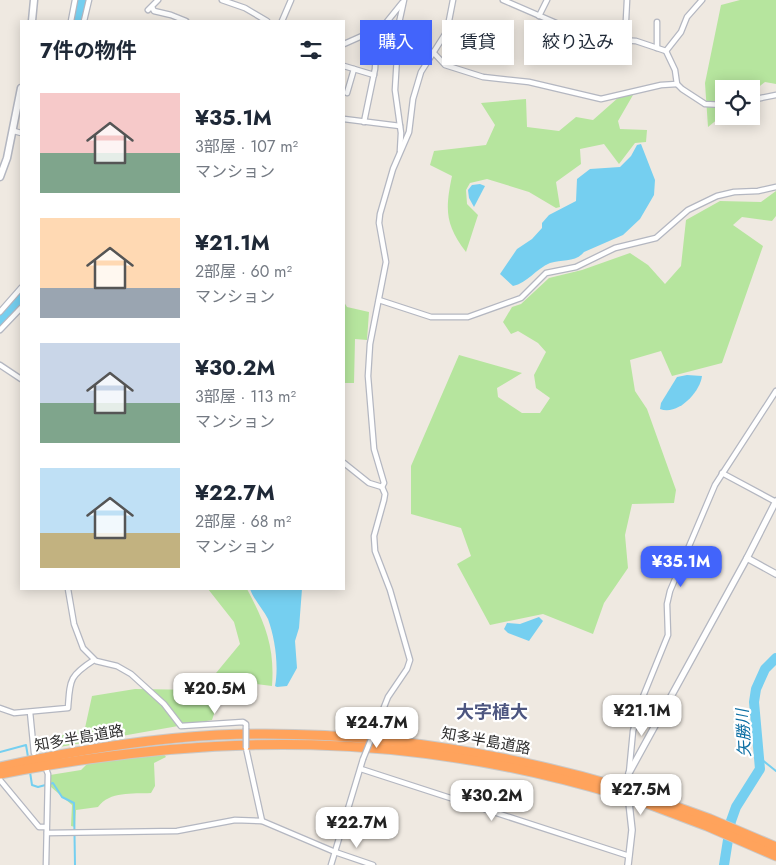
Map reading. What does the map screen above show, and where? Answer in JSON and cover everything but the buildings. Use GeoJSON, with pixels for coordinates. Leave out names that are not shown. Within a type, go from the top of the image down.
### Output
{"type":"FeatureCollection","features":[{"type":"Feature","properties":{"kind":"highway","name":"知多半島道路"},"geometry":{"type":"LineString","coordinates":[[0,767],[63,753],[166,739],[218,735],[287,735],[384,740],[462,750],[535,764],[638,797],[776,848]]}},
{"type":"Feature","properties":{"kind":"highway","name":"知多半島道路"},"geometry":{"type":"LineString","coordinates":[[0,774],[64,761],[167,748],[258,744],[340,744],[428,752],[485,762],[620,791]]}},
{"type":"Feature","properties":{"kind":"highway","name":"知多半島道路"},"geometry":{"type":"LineString","coordinates":[[750,839],[776,856]]}},
{"type":"Feature","properties":{"kind":"main road"},"geometry":{"type":"LineString","coordinates":[[32,20],[34,0]]}},
{"type":"Feature","properties":{"kind":"main road"},"geometry":{"type":"LineString","coordinates":[[0,177],[14,130],[20,94]]}},
{"type":"Feature","properties":{"kind":"street"},"geometry":{"type":"LineString","coordinates":[[71,20],[75,0]]}},
{"type":"Feature","properties":{"kind":"street"},"geometry":{"type":"LineString","coordinates":[[84,20],[89,0]]}},
{"type":"Feature","properties":{"kind":"street"},"geometry":{"type":"LineString","coordinates":[[158,0],[150,9],[184,20]]}},
{"type":"Feature","properties":{"kind":"street"},"geometry":{"type":"LineString","coordinates":[[222,0],[245,8],[265,20]]}},
{"type":"Feature","properties":{"kind":"street"},"geometry":{"type":"LineString","coordinates":[[282,20],[291,0]]}},
{"type":"Feature","properties":{"kind":"street"},"geometry":{"type":"LineString","coordinates":[[388,20],[404,0]]}},
{"type":"Feature","properties":{"kind":"street"},"geometry":{"type":"LineString","coordinates":[[400,152],[400,126],[394,90],[399,23],[404,0]]}},
{"type":"Feature","properties":{"kind":"street"},"geometry":{"type":"LineString","coordinates":[[331,865],[363,759],[388,697],[408,669],[410,657],[390,590],[375,551],[374,536],[385,494],[372,434],[368,376],[370,344],[386,262],[380,214],[400,152],[409,132],[413,99],[421,72],[449,26],[453,0]]}},
{"type":"Feature","properties":{"kind":"street"},"geometry":{"type":"LineString","coordinates":[[503,0],[547,20]]}},
{"type":"Feature","properties":{"kind":"street"},"geometry":{"type":"LineString","coordinates":[[539,16],[547,0]]}},
{"type":"Feature","properties":{"kind":"street"},"geometry":{"type":"LineString","coordinates":[[626,20],[627,0]]}},
{"type":"Feature","properties":{"kind":"street"},"geometry":{"type":"LineString","coordinates":[[666,50],[681,32],[687,17],[702,0]]}},
{"type":"Feature","properties":{"kind":"street"},"geometry":{"type":"LineString","coordinates":[[657,22],[657,48]]}},
{"type":"Feature","properties":{"kind":"street"},"geometry":{"type":"LineString","coordinates":[[345,44],[360,37]]}},
{"type":"Feature","properties":{"kind":"street"},"geometry":{"type":"LineString","coordinates":[[632,42],[666,50]]}},
{"type":"Feature","properties":{"kind":"street"},"geometry":{"type":"LineString","coordinates":[[666,50],[675,70],[677,84]]}},
{"type":"Feature","properties":{"kind":"street"},"geometry":{"type":"LineString","coordinates":[[433,52],[445,66],[483,77],[529,82],[601,99],[661,85],[677,84],[704,104],[715,105]]}},
{"type":"Feature","properties":{"kind":"street"},"geometry":{"type":"LineString","coordinates":[[364,122],[375,65]]}},
{"type":"Feature","properties":{"kind":"street"},"geometry":{"type":"LineString","coordinates":[[345,66],[374,74]]}},
{"type":"Feature","properties":{"kind":"street"},"geometry":{"type":"LineString","coordinates":[[347,93],[354,69]]}},
{"type":"Feature","properties":{"kind":"street"},"geometry":{"type":"LineString","coordinates":[[760,98],[776,95]]}},
{"type":"Feature","properties":{"kind":"street"},"geometry":{"type":"LineString","coordinates":[[345,119],[400,126]]}},
{"type":"Feature","properties":{"kind":"street"},"geometry":{"type":"LineString","coordinates":[[14,130],[20,133]]}},
{"type":"Feature","properties":{"kind":"street"},"geometry":{"type":"LineString","coordinates":[[379,300],[431,317],[468,317],[514,301],[546,273],[576,267],[615,248],[656,238],[688,210],[710,199],[734,192],[776,188]]}},
{"type":"Feature","properties":{"kind":"street"},"geometry":{"type":"LineString","coordinates":[[0,312],[20,289]]}},
{"type":"Feature","properties":{"kind":"street"},"geometry":{"type":"LineString","coordinates":[[0,330],[20,309]]}},
{"type":"Feature","properties":{"kind":"street"},"geometry":{"type":"LineString","coordinates":[[0,365],[20,379]]}},
{"type":"Feature","properties":{"kind":"street"},"geometry":{"type":"LineString","coordinates":[[628,865],[632,830],[627,785],[631,746],[646,686],[668,635],[667,598],[704,507],[722,473],[776,391]]}},
{"type":"Feature","properties":{"kind":"street"},"geometry":{"type":"LineString","coordinates":[[345,464],[368,483],[382,487]]}},
{"type":"Feature","properties":{"kind":"street"},"geometry":{"type":"LineString","coordinates":[[629,773],[748,558],[776,502],[722,473]]}},
{"type":"Feature","properties":{"kind":"street"},"geometry":{"type":"LineString","coordinates":[[748,558],[776,574]]}},
{"type":"Feature","properties":{"kind":"street"},"geometry":{"type":"LineString","coordinates":[[68,590],[78,639],[94,660],[117,666],[131,674],[164,704],[181,726],[243,722],[246,724],[246,748],[262,821]]}},
{"type":"Feature","properties":{"kind":"street"},"geometry":{"type":"LineString","coordinates":[[0,715],[2,709],[14,712],[30,712],[68,708],[69,688],[73,675],[94,660]]}},
{"type":"Feature","properties":{"kind":"street"},"geometry":{"type":"LineString","coordinates":[[30,712],[34,753]]}},
{"type":"Feature","properties":{"kind":"street"},"geometry":{"type":"LineString","coordinates":[[46,769],[48,774],[46,865]]}},
{"type":"Feature","properties":{"kind":"street"},"geometry":{"type":"LineString","coordinates":[[361,769],[629,856]]}},
{"type":"Feature","properties":{"kind":"street"},"geometry":{"type":"LineString","coordinates":[[0,780],[39,826],[46,827]]}},
{"type":"Feature","properties":{"kind":"street"},"geometry":{"type":"LineString","coordinates":[[47,833],[177,831],[236,820],[262,821],[335,852],[374,865]]}},
{"type":"Feature","properties":{"kind":"green space"},"geometry":{"type":"Polygon","coordinates":[[[740,0],[776,0],[776,84],[765,82],[760,86],[760,80],[715,80],[715,121],[708,127],[705,83],[721,5],[740,0]]]}},
{"type":"Feature","properties":{"kind":"green space"},"geometry":{"type":"Polygon","coordinates":[[[633,95],[618,121],[620,129],[647,130],[646,142],[635,143],[619,164],[604,144],[580,149],[581,164],[556,182],[560,207],[556,208],[529,192],[487,179],[470,183],[466,190],[467,204],[478,215],[466,252],[450,225],[448,216],[448,198],[452,176],[430,165],[434,151],[486,145],[495,125],[481,103],[526,99],[527,127],[559,131],[576,117],[593,120],[619,97],[633,95]]]}},
{"type":"Feature","properties":{"kind":"green space"},"geometry":{"type":"Polygon","coordinates":[[[776,191],[776,216],[772,221],[742,217],[733,225],[763,246],[722,363],[672,376],[661,351],[630,360],[635,391],[647,409],[676,490],[674,503],[632,504],[625,535],[628,568],[604,603],[593,634],[543,614],[490,625],[457,564],[471,556],[461,528],[411,514],[411,466],[459,355],[522,373],[497,388],[498,397],[522,413],[540,413],[550,398],[536,388],[534,375],[546,352],[538,343],[518,331],[511,334],[503,322],[512,307],[521,304],[549,278],[582,270],[630,253],[648,265],[665,284],[681,266],[686,220],[720,201],[761,202],[776,191]]]}},
{"type":"Feature","properties":{"kind":"green space"},"geometry":{"type":"Polygon","coordinates":[[[345,304],[347,307],[369,312],[367,340],[355,339],[354,383],[345,383],[345,304]]]}},
{"type":"Feature","properties":{"kind":"green space"},"geometry":{"type":"Polygon","coordinates":[[[209,590],[248,590],[264,624],[270,647],[273,672],[272,686],[256,684],[218,702],[212,720],[37,751],[37,743],[85,728],[92,696],[135,689],[202,690],[240,644],[234,622],[209,590]]]}},
{"type":"Feature","properties":{"kind":"green space"},"geometry":{"type":"Polygon","coordinates":[[[163,753],[166,757],[154,763],[155,786],[151,793],[115,796],[109,798],[98,807],[76,810],[75,827],[71,826],[72,805],[51,787],[50,775],[81,770],[88,763],[163,753]]]}},
{"type":"Feature","properties":{"kind":"water"},"geometry":{"type":"Polygon","coordinates":[[[641,144],[655,180],[654,195],[640,219],[623,235],[584,252],[577,258],[550,263],[523,282],[513,286],[500,274],[517,249],[532,239],[542,228],[542,223],[549,215],[576,201],[577,179],[590,169],[620,167],[631,156],[637,145],[641,144]]]}},
{"type":"Feature","properties":{"kind":"water"},"geometry":{"type":"Polygon","coordinates":[[[480,184],[485,186],[474,207],[469,198],[468,190],[472,185],[480,184]]]}},
{"type":"Feature","properties":{"kind":"water"},"geometry":{"type":"Polygon","coordinates":[[[687,375],[702,376],[693,395],[681,406],[674,409],[660,409],[661,403],[677,377],[687,375]]]}},
{"type":"Feature","properties":{"kind":"water"},"geometry":{"type":"Polygon","coordinates":[[[250,590],[302,590],[299,628],[295,641],[297,668],[287,686],[275,686],[276,652],[273,635],[268,619],[250,590]]]}},
{"type":"Feature","properties":{"kind":"water"},"geometry":{"type":"Polygon","coordinates":[[[539,617],[543,621],[529,641],[508,633],[504,629],[507,623],[520,624],[539,617]]]}},
{"type":"Feature","properties":{"kind":"waterway"},"geometry":{"type":"LineString","coordinates":[[77,20],[83,0]]}},
{"type":"Feature","properties":{"kind":"waterway"},"geometry":{"type":"LineString","coordinates":[[0,321],[20,299]]}},
{"type":"Feature","properties":{"kind":"waterway","name":"矢勝川"},"geometry":{"type":"LineString","coordinates":[[724,865],[731,821],[736,807],[760,769],[754,702],[756,689],[765,669],[776,658]]}},
{"type":"Feature","properties":{"kind":"waterway"},"geometry":{"type":"LineString","coordinates":[[0,752],[26,745],[28,757]]}},
{"type":"Feature","properties":{"kind":"waterway"},"geometry":{"type":"LineString","coordinates":[[761,759],[776,771]]}},
{"type":"Feature","properties":{"kind":"waterway"},"geometry":{"type":"LineString","coordinates":[[30,772],[32,785],[38,787],[53,783],[62,797],[74,803],[75,865]]}},
{"type":"Feature","properties":{"kind":"district","name":"大字植大"},"geometry":{"type":"Point","coordinates":[492,712]}}]}
